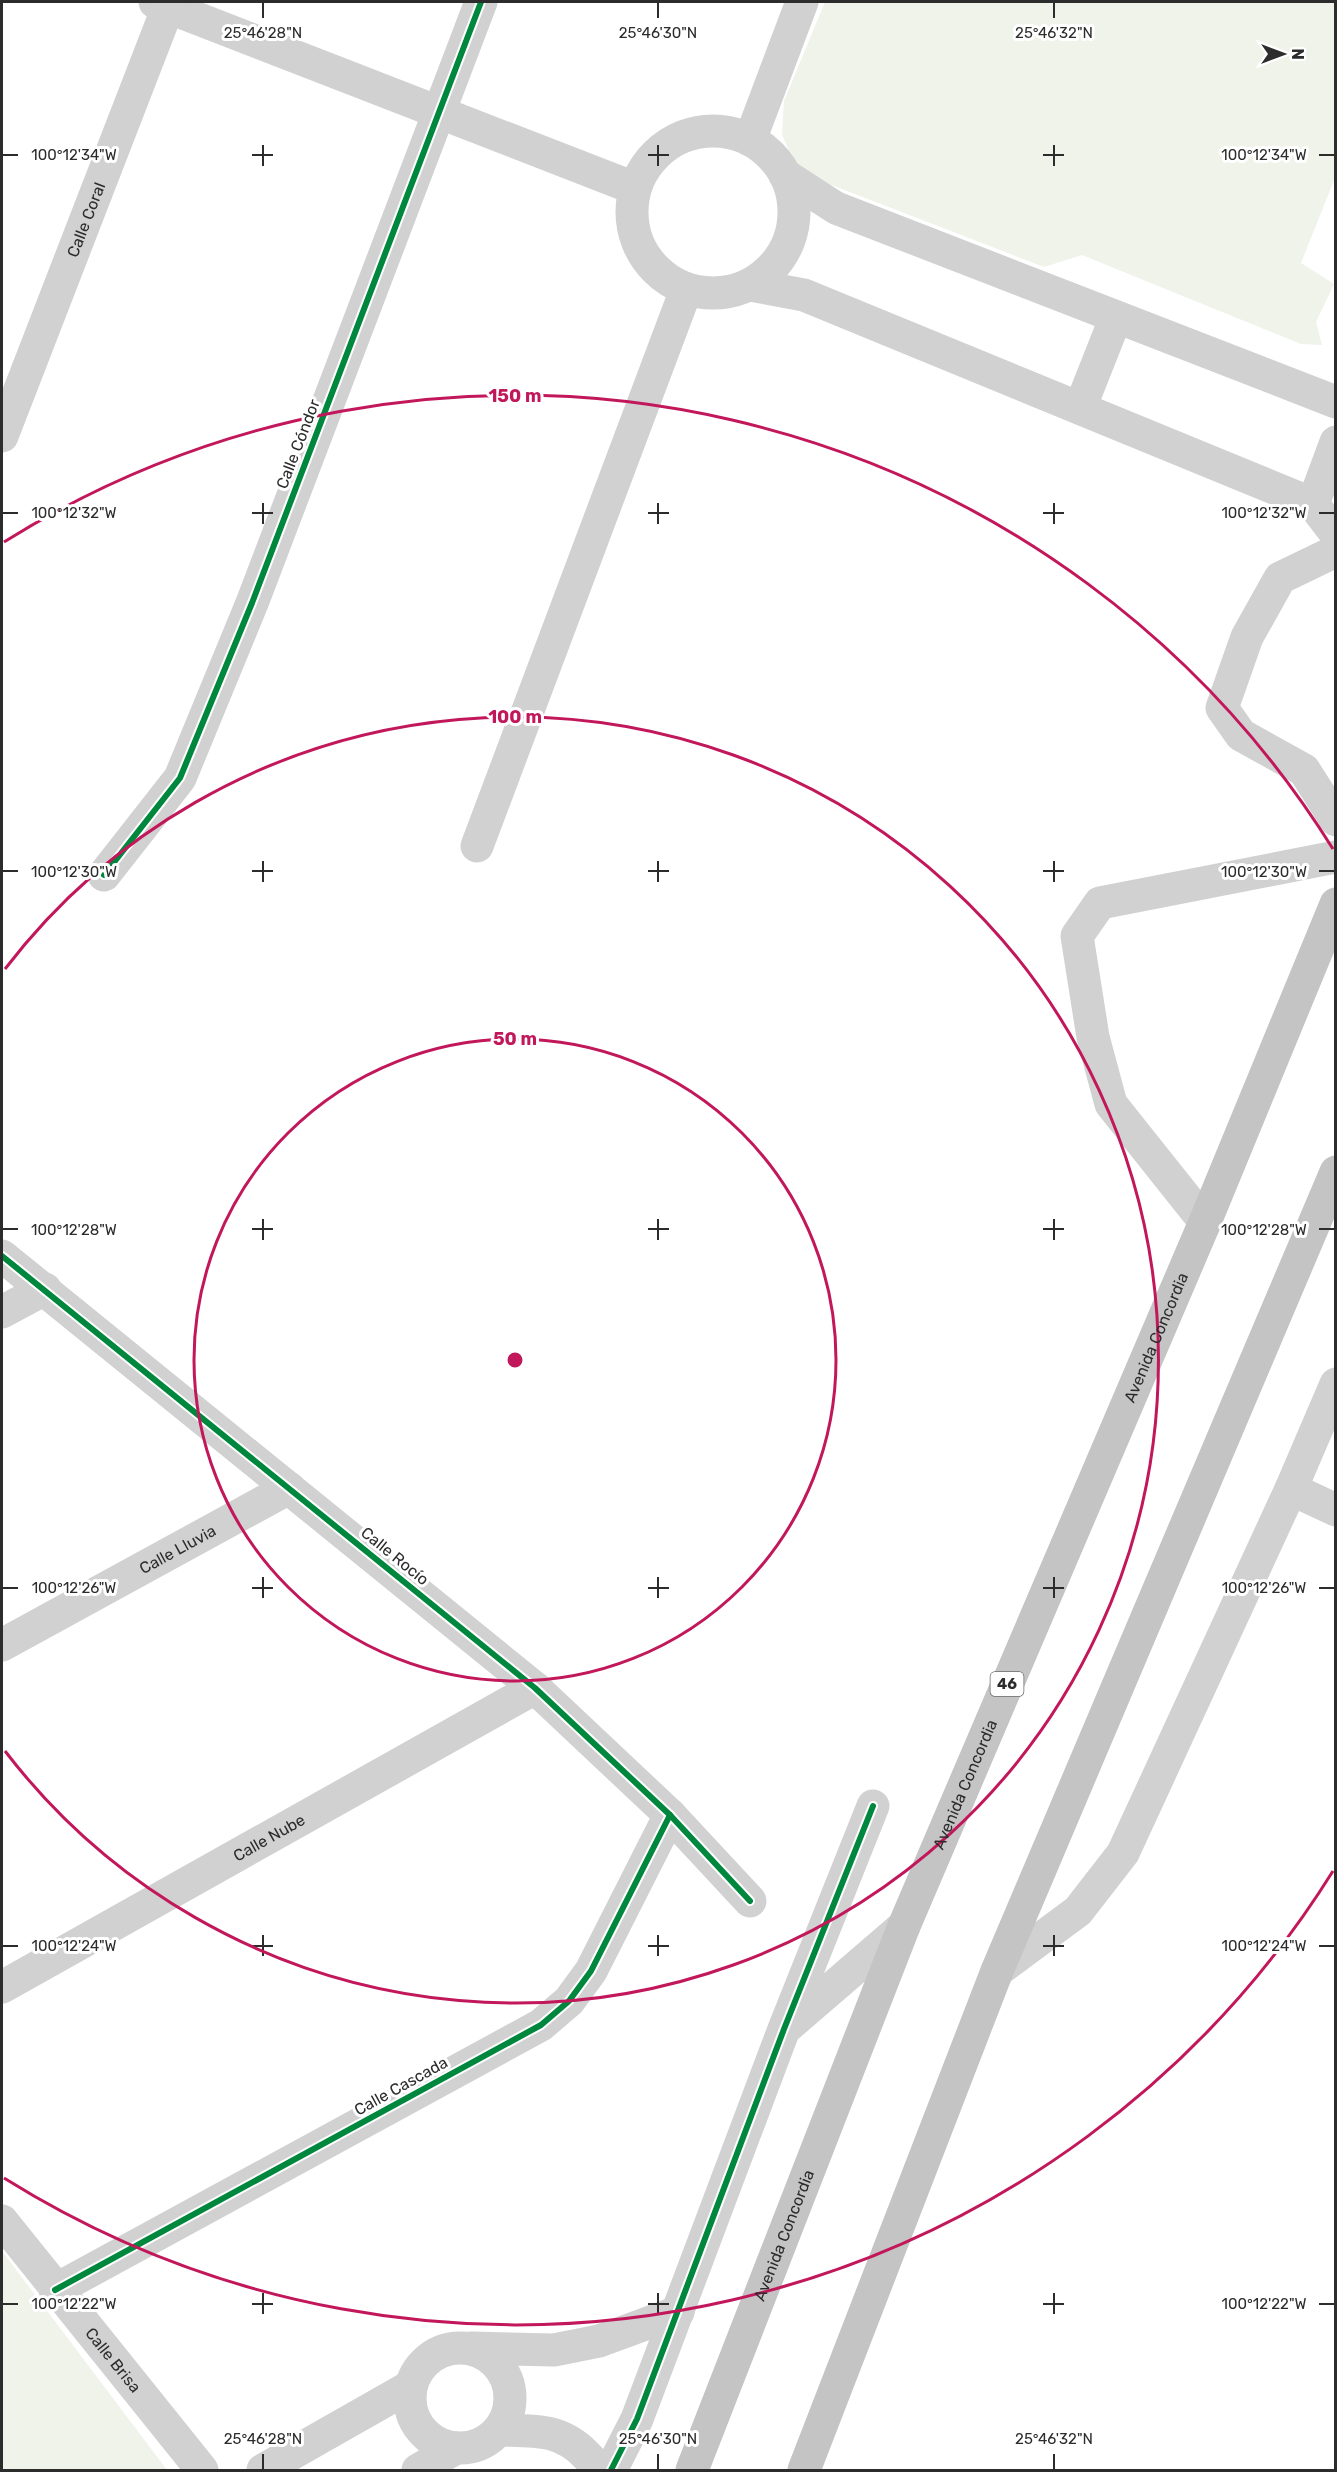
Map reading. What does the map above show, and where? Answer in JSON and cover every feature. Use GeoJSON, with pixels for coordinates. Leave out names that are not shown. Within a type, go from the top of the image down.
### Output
{"type":"FeatureCollection","features":[{"type":"Feature","properties":{"kind":"main road","name":"Avenida Concordia"},"geometry":{"type":"LineString","coordinates":[[692,2470],[904,1926],[1204,1222],[1335,904]]}},
{"type":"Feature","properties":{"kind":"main road"},"geometry":{"type":"LineString","coordinates":[[804,2470],[997,1971],[1335,1172]]}},
{"type":"Feature","properties":{"kind":"street","name":"Calle Cóndor"},"geometry":{"type":"LineString","coordinates":[[104,875],[180,778],[256,592],[481,2]]}},
{"type":"Feature","properties":{"kind":"street"},"geometry":{"type":"LineString","coordinates":[[750,140],[802,2]]}},
{"type":"Feature","properties":{"kind":"street"},"geometry":{"type":"LineString","coordinates":[[164,3],[634,188]]}},
{"type":"Feature","properties":{"kind":"street","name":"Calle Coral"},"geometry":{"type":"LineString","coordinates":[[2,436],[164,3]]}},
{"type":"Feature","properties":{"kind":"street"},"geometry":{"type":"LineString","coordinates":[[723,131],[750,140],[770,155],[785,175],[793,199],[793,225],[788,241],[770,270],[750,285],[729,293],[708,294],[686,290],[659,274],[640,249],[631,219],[634,188],[648,162],[668,143],[695,132],[723,131]]}},
{"type":"Feature","properties":{"kind":"street"},"geometry":{"type":"LineString","coordinates":[[785,175],[836,208],[1335,402]]}},
{"type":"Feature","properties":{"kind":"street"},"geometry":{"type":"LineString","coordinates":[[750,285],[804,295],[1313,504],[1335,534]]}},
{"type":"Feature","properties":{"kind":"street"},"geometry":{"type":"LineString","coordinates":[[477,846],[686,290]]}},
{"type":"Feature","properties":{"kind":"street"},"geometry":{"type":"LineString","coordinates":[[1080,408],[1116,317]]}},
{"type":"Feature","properties":{"kind":"street"},"geometry":{"type":"LineString","coordinates":[[1313,504],[1335,442]]}},
{"type":"Feature","properties":{"kind":"street"},"geometry":{"type":"LineString","coordinates":[[1335,550],[1280,578],[1247,637],[1222,708],[1241,735],[1304,770],[1335,820]]}},
{"type":"Feature","properties":{"kind":"street"},"geometry":{"type":"LineString","coordinates":[[1204,1222],[1111,1104],[1093,1036],[1077,936],[1100,903],[1335,857]]}},
{"type":"Feature","properties":{"kind":"street","name":"Calle Rocío"},"geometry":{"type":"LineString","coordinates":[[2,1256],[535,1688],[670,1815],[750,1901]]}},
{"type":"Feature","properties":{"kind":"street"},"geometry":{"type":"LineString","coordinates":[[2,1312],[45,1289]]}},
{"type":"Feature","properties":{"kind":"street"},"geometry":{"type":"LineString","coordinates":[[997,1971],[1078,1911],[1123,1853],[1291,1489],[1335,1384]]}},
{"type":"Feature","properties":{"kind":"street","name":"Calle Lluvia"},"geometry":{"type":"LineString","coordinates":[[2,1645],[289,1488]]}},
{"type":"Feature","properties":{"kind":"street"},"geometry":{"type":"LineString","coordinates":[[1291,1489],[1335,1510]]}},
{"type":"Feature","properties":{"kind":"street","name":"Calle Nube"},"geometry":{"type":"LineString","coordinates":[[2,1987],[535,1688]]}},
{"type":"Feature","properties":{"kind":"street"},"geometry":{"type":"LineString","coordinates":[[611,2470],[637,2419],[784,2029],[873,1806]]}},
{"type":"Feature","properties":{"kind":"street","name":"Calle Cascada"},"geometry":{"type":"LineString","coordinates":[[55,2290],[541,2025],[569,2001],[591,1971],[670,1815]]}},
{"type":"Feature","properties":{"kind":"street"},"geometry":{"type":"LineString","coordinates":[[784,2029],[904,1926]]}},
{"type":"Feature","properties":{"kind":"street","name":"Calle Brisa"},"geometry":{"type":"LineString","coordinates":[[2,2222],[202,2470]]}},
{"type":"Feature","properties":{"kind":"street"},"geometry":{"type":"LineString","coordinates":[[456,2448],[434,2440],[421,2430],[414,2417],[410,2401],[411,2386],[417,2372],[427,2359],[441,2351],[471,2348],[555,2350],[599,2341],[678,2312]]}},
{"type":"Feature","properties":{"kind":"street"},"geometry":{"type":"LineString","coordinates":[[418,2470],[456,2448],[480,2444],[499,2430],[505,2420],[510,2406],[510,2390],[505,2376],[498,2364],[485,2354],[471,2348]]}},
{"type":"Feature","properties":{"kind":"street"},"geometry":{"type":"LineString","coordinates":[[262,2470],[411,2386]]}},
{"type":"Feature","properties":{"kind":"street"},"geometry":{"type":"LineString","coordinates":[[499,2430],[542,2431],[574,2442],[595,2464],[596,2470]]}},
{"type":"Feature","properties":{"kind":"shaded area"},"geometry":{"type":"Polygon","coordinates":[[[825,2],[1335,2],[1335,178],[1301,263],[1334,284],[1316,322],[1322,345],[1301,344],[1082,255],[1044,267],[829,184],[794,162],[782,135],[784,101],[825,2]]]}},
{"type":"Feature","properties":{"kind":"shaded area"},"geometry":{"type":"Polygon","coordinates":[[[2,2251],[167,2470],[2,2470],[2,2251]]]}},
{"type":"Feature","properties":{"kind":"cycle path"},"geometry":{"type":"LineString","coordinates":[[104,875],[180,778],[252,603],[481,2]]}},
{"type":"Feature","properties":{"kind":"cycle path"},"geometry":{"type":"LineString","coordinates":[[2,1256],[535,1688],[670,1815],[750,1901]]}},
{"type":"Feature","properties":{"kind":"cycle path"},"geometry":{"type":"LineString","coordinates":[[611,2470],[637,2419],[784,2029],[873,1806]]}},
{"type":"Feature","properties":{"kind":"cycle path"},"geometry":{"type":"LineString","coordinates":[[55,2290],[541,2025],[569,2001],[591,1971],[670,1815]]}}]}
